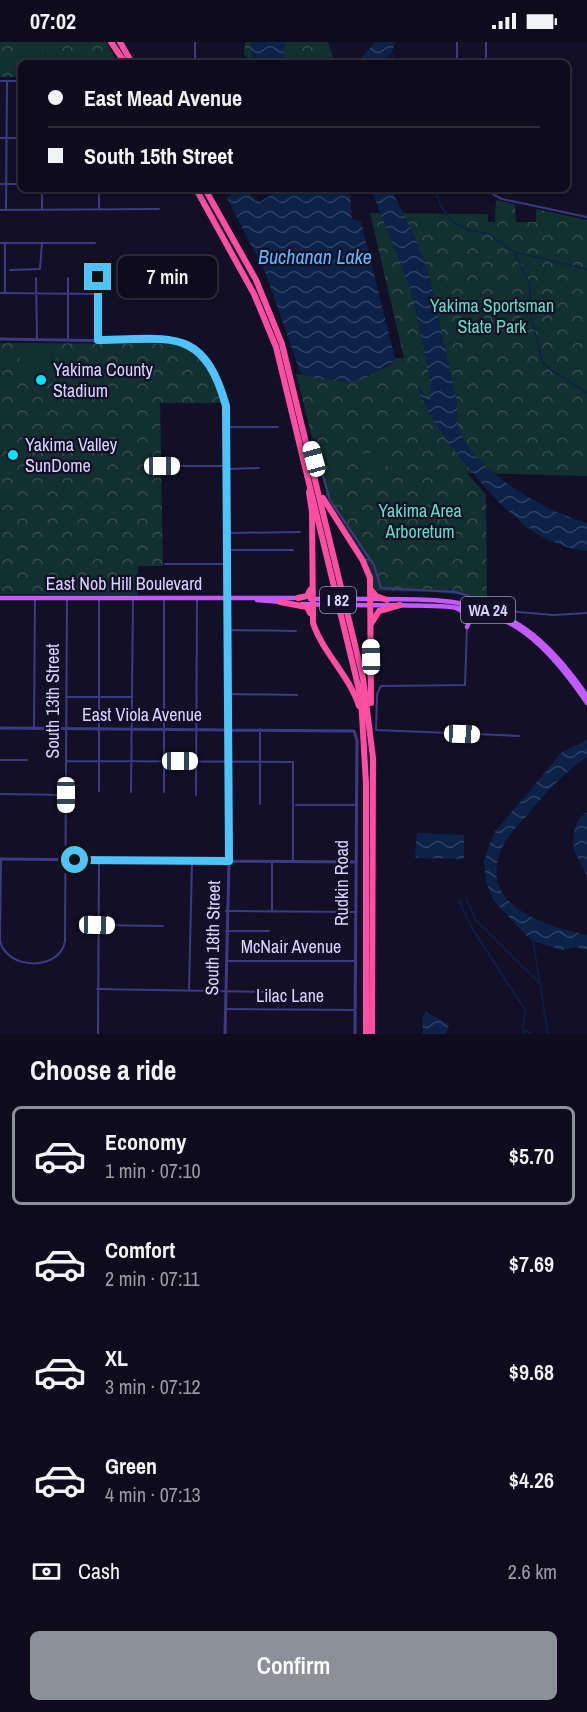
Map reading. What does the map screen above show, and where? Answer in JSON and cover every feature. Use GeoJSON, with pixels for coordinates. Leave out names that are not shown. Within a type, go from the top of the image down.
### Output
{"type":"FeatureCollection","features":[{"type":"Feature","properties":{"kind":"highway"},"geometry":{"type":"LineString","coordinates":[[112,42],[123,60]]}},
{"type":"Feature","properties":{"kind":"highway"},"geometry":{"type":"LineString","coordinates":[[120,42],[130,60]]}},
{"type":"Feature","properties":{"kind":"highway","name":"I 82"},"geometry":{"type":"LineString","coordinates":[[198,192],[254,294],[276,346],[358,685],[365,737],[366,1034]]}},
{"type":"Feature","properties":{"kind":"highway","name":"I 82"},"geometry":{"type":"LineString","coordinates":[[207,192],[256,280],[282,344],[362,671],[374,730],[372,1034]]}},
{"type":"Feature","properties":{"kind":"highway"},"geometry":{"type":"LineString","coordinates":[[301,417],[323,498],[363,561],[371,590],[374,730]]}},
{"type":"Feature","properties":{"kind":"highway"},"geometry":{"type":"LineString","coordinates":[[296,424],[312,512],[313,623]]}},
{"type":"Feature","properties":{"kind":"highway"},"geometry":{"type":"LineString","coordinates":[[298,598],[308,595],[312,587]]}},
{"type":"Feature","properties":{"kind":"highway","name":"WA 24"},"geometry":{"type":"LineString","coordinates":[[371,590],[376,596],[387,600]]}},
{"type":"Feature","properties":{"kind":"highway"},"geometry":{"type":"LineString","coordinates":[[280,602],[307,607],[319,636],[352,686],[358,706],[363,739],[366,784]]}},
{"type":"Feature","properties":{"kind":"highway","name":"WA 24"},"geometry":{"type":"LineString","coordinates":[[371,625],[379,611],[400,605]]}},
{"type":"Feature","properties":{"kind":"main road","name":"East Nob Hill Boulevard"},"geometry":{"type":"LineString","coordinates":[[0,598],[298,598],[312,602]]}},
{"type":"Feature","properties":{"kind":"main road","name":"East Nob Hill Boulevard"},"geometry":{"type":"LineString","coordinates":[[247,598],[280,602],[371,602]]}},
{"type":"Feature","properties":{"kind":"main road","name":"WA 24"},"geometry":{"type":"LineString","coordinates":[[371,602],[387,600],[467,606],[507,617],[527,629],[553,651],[587,703]]}},
{"type":"Feature","properties":{"kind":"main road","name":"WA 24"},"geometry":{"type":"LineString","coordinates":[[371,602],[467,606],[508,622],[554,657],[587,696]]}},
{"type":"Feature","properties":{"kind":"main road"},"geometry":{"type":"LineString","coordinates":[[454,606],[462,611],[467,624]]}},
{"type":"Feature","properties":{"kind":"main road"},"geometry":{"type":"LineString","coordinates":[[467,624],[479,611]]}},
{"type":"Feature","properties":{"kind":"street"},"geometry":{"type":"LineString","coordinates":[[195,42],[195,60]]}},
{"type":"Feature","properties":{"kind":"street"},"geometry":{"type":"LineString","coordinates":[[456,42],[457,60]]}},
{"type":"Feature","properties":{"kind":"street"},"geometry":{"type":"LineString","coordinates":[[486,42],[486,60]]}},
{"type":"Feature","properties":{"kind":"street"},"geometry":{"type":"LineString","coordinates":[[0,81],[18,81]]}},
{"type":"Feature","properties":{"kind":"street"},"geometry":{"type":"LineString","coordinates":[[6,210],[7,81]]}},
{"type":"Feature","properties":{"kind":"street"},"geometry":{"type":"LineString","coordinates":[[0,138],[18,138]]}},
{"type":"Feature","properties":{"kind":"street"},"geometry":{"type":"LineString","coordinates":[[0,184],[18,184]]}},
{"type":"Feature","properties":{"kind":"street"},"geometry":{"type":"LineString","coordinates":[[42,192],[42,210]]}},
{"type":"Feature","properties":{"kind":"street"},"geometry":{"type":"LineString","coordinates":[[99,192],[99,208]]}},
{"type":"Feature","properties":{"kind":"street"},"geometry":{"type":"LineString","coordinates":[[492,192],[502,199],[587,217]]}},
{"type":"Feature","properties":{"kind":"street"},"geometry":{"type":"LineString","coordinates":[[0,210],[159,209]]}},
{"type":"Feature","properties":{"kind":"street"},"geometry":{"type":"LineString","coordinates":[[0,243],[95,243]]}},
{"type":"Feature","properties":{"kind":"street"},"geometry":{"type":"LineString","coordinates":[[5,243],[5,293]]}},
{"type":"Feature","properties":{"kind":"street"},"geometry":{"type":"LineString","coordinates":[[10,270],[40,269],[42,243]]}},
{"type":"Feature","properties":{"kind":"street"},"geometry":{"type":"LineString","coordinates":[[0,339],[98,340],[98,277]]}},
{"type":"Feature","properties":{"kind":"street"},"geometry":{"type":"LineString","coordinates":[[36,278],[37,339]]}},
{"type":"Feature","properties":{"kind":"street"},"geometry":{"type":"LineString","coordinates":[[68,278],[68,340]]}},
{"type":"Feature","properties":{"kind":"street"},"geometry":{"type":"LineString","coordinates":[[0,293],[98,294]]}},
{"type":"Feature","properties":{"kind":"street","name":"South 18th Street"},"geometry":{"type":"LineString","coordinates":[[98,340],[177,341],[195,347],[206,360],[225,401],[228,427],[229,550],[229,861],[226,911],[225,1034]]}},
{"type":"Feature","properties":{"kind":"street"},"geometry":{"type":"LineString","coordinates":[[228,427],[278,427]]}},
{"type":"Feature","properties":{"kind":"street"},"geometry":{"type":"LineString","coordinates":[[162,466],[259,468]]}},
{"type":"Feature","properties":{"kind":"street"},"geometry":{"type":"LineString","coordinates":[[322,472],[330,500],[374,565],[381,588],[443,590],[468,595],[518,612],[550,615],[587,613]]}},
{"type":"Feature","properties":{"kind":"street"},"geometry":{"type":"LineString","coordinates":[[228,532],[300,532]]}},
{"type":"Feature","properties":{"kind":"street"},"geometry":{"type":"LineString","coordinates":[[229,550],[293,550]]}},
{"type":"Feature","properties":{"kind":"street"},"geometry":{"type":"LineString","coordinates":[[165,564],[229,564]]}},
{"type":"Feature","properties":{"kind":"street"},"geometry":{"type":"LineString","coordinates":[[468,595],[465,685],[381,686],[377,694],[374,730],[519,736]]}},
{"type":"Feature","properties":{"kind":"street"},"geometry":{"type":"LineString","coordinates":[[34,728],[35,598]]}},
{"type":"Feature","properties":{"kind":"street","name":"South 13th Street"},"geometry":{"type":"LineString","coordinates":[[1,859],[1,945],[10,958],[33,962],[53,960],[63,950],[66,860],[67,598]]}},
{"type":"Feature","properties":{"kind":"street"},"geometry":{"type":"LineString","coordinates":[[99,598],[99,791]]}},
{"type":"Feature","properties":{"kind":"street"},"geometry":{"type":"LineString","coordinates":[[131,792],[133,598]]}},
{"type":"Feature","properties":{"kind":"street"},"geometry":{"type":"LineString","coordinates":[[164,598],[164,792]]}},
{"type":"Feature","properties":{"kind":"street"},"geometry":{"type":"LineString","coordinates":[[196,795],[197,598]]}},
{"type":"Feature","properties":{"kind":"street"},"geometry":{"type":"LineString","coordinates":[[229,630],[296,631]]}},
{"type":"Feature","properties":{"kind":"street"},"geometry":{"type":"LineString","coordinates":[[229,694],[297,695]]}},
{"type":"Feature","properties":{"kind":"street"},"geometry":{"type":"LineString","coordinates":[[66,697],[132,697]]}},
{"type":"Feature","properties":{"kind":"street","name":"East Viola Avenue"},"geometry":{"type":"LineString","coordinates":[[0,728],[350,730],[356,733]]}},
{"type":"Feature","properties":{"kind":"street"},"geometry":{"type":"LineString","coordinates":[[260,729],[260,804]]}},
{"type":"Feature","properties":{"kind":"street","name":"Rudkin Road"},"geometry":{"type":"LineString","coordinates":[[355,1034],[356,733]]}},
{"type":"Feature","properties":{"kind":"street"},"geometry":{"type":"LineString","coordinates":[[0,760],[27,760]]}},
{"type":"Feature","properties":{"kind":"street"},"geometry":{"type":"LineString","coordinates":[[66,761],[292,762],[293,861]]}},
{"type":"Feature","properties":{"kind":"street"},"geometry":{"type":"LineString","coordinates":[[0,794],[66,795]]}},
{"type":"Feature","properties":{"kind":"street"},"geometry":{"type":"LineString","coordinates":[[296,805],[356,805]]}},
{"type":"Feature","properties":{"kind":"street"},"geometry":{"type":"LineString","coordinates":[[1,859],[356,862]]}},
{"type":"Feature","properties":{"kind":"street"},"geometry":{"type":"LineString","coordinates":[[98,1034],[99,860]]}},
{"type":"Feature","properties":{"kind":"street"},"geometry":{"type":"LineString","coordinates":[[189,990],[192,861]]}},
{"type":"Feature","properties":{"kind":"street"},"geometry":{"type":"LineString","coordinates":[[272,912],[273,861]]}},
{"type":"Feature","properties":{"kind":"street"},"geometry":{"type":"LineString","coordinates":[[226,911],[356,912]]}},
{"type":"Feature","properties":{"kind":"street"},"geometry":{"type":"LineString","coordinates":[[97,925],[163,926]]}},
{"type":"Feature","properties":{"kind":"street"},"geometry":{"type":"LineString","coordinates":[[226,931],[269,931]]}},
{"type":"Feature","properties":{"kind":"street","name":"McNair Avenue"},"geometry":{"type":"LineString","coordinates":[[226,961],[355,961]]}},
{"type":"Feature","properties":{"kind":"street"},"geometry":{"type":"LineString","coordinates":[[97,989],[269,992]]}},
{"type":"Feature","properties":{"kind":"street","name":"Lilac Lane"},"geometry":{"type":"LineString","coordinates":[[225,1009],[355,1010]]}},
{"type":"Feature","properties":{"kind":"green space"},"geometry":{"type":"Polygon","coordinates":[[[0,42],[106,42],[116,60],[18,60],[18,77],[0,77],[0,42]]]}},
{"type":"Feature","properties":{"kind":"green space"},"geometry":{"type":"Polygon","coordinates":[[[18,42],[42,42],[42,52],[38,60],[18,60],[18,48],[30,47],[30,43],[18,42]]]}},
{"type":"Feature","properties":{"kind":"green space"},"geometry":{"type":"Polygon","coordinates":[[[245,42],[328,42],[334,60],[249,60],[244,54],[245,42]]]}},
{"type":"Feature","properties":{"kind":"green space","name":"Yakima Sportsman State Park"},"geometry":{"type":"Polygon","coordinates":[[[496,200],[515,204],[516,222],[536,222],[536,209],[587,220],[587,476],[467,473],[486,495],[487,598],[435,592],[375,591],[369,566],[327,497],[296,374],[356,381],[392,364],[395,358],[404,358],[370,213],[488,214],[488,222],[495,222],[496,200]]]}},
{"type":"Feature","properties":{"kind":"green space"},"geometry":{"type":"Polygon","coordinates":[[[0,343],[180,344],[196,354],[207,368],[223,403],[160,403],[163,566],[138,566],[138,595],[0,594],[0,343]]]}},
{"type":"Feature","properties":{"kind":"green space"},"geometry":{"type":"Polygon","coordinates":[[[23,343],[46,343],[58,362],[53,369],[32,384],[26,382],[17,349],[23,343]]]}},
{"type":"Feature","properties":{"kind":"green space"},"geometry":{"type":"Polygon","coordinates":[[[373,452],[385,454],[386,476],[370,476],[361,462],[361,454],[373,452]]]}},
{"type":"Feature","properties":{"kind":"water"},"geometry":{"type":"Polygon","coordinates":[[[250,42],[285,42],[283,60],[252,59],[250,42]]]}},
{"type":"Feature","properties":{"kind":"water"},"geometry":{"type":"Polygon","coordinates":[[[375,42],[396,42],[387,60],[360,60],[375,42]]]}},
{"type":"Feature","properties":{"kind":"water","name":"Buchanan Lake"},"geometry":{"type":"Polygon","coordinates":[[[238,192],[248,192],[260,202],[275,192],[350,192],[352,219],[361,222],[395,358],[392,364],[357,381],[336,381],[300,372],[266,274],[227,198],[238,192]]]}},
{"type":"Feature","properties":{"kind":"water"},"geometry":{"type":"Polygon","coordinates":[[[372,192],[392,192],[415,237],[429,275],[457,402],[458,426],[467,444],[479,460],[513,488],[552,510],[587,523],[587,551],[553,542],[523,524],[494,497],[446,439],[423,401],[418,385],[426,398],[430,400],[431,385],[412,294],[372,192]]]}},
{"type":"Feature","properties":{"kind":"water"},"geometry":{"type":"Polygon","coordinates":[[[587,740],[587,757],[555,784],[513,831],[502,848],[497,868],[499,885],[507,899],[519,910],[553,926],[587,935],[587,950],[576,947],[562,950],[535,942],[493,900],[486,882],[484,861],[494,833],[562,752],[587,740]]]}},
{"type":"Feature","properties":{"kind":"water"},"geometry":{"type":"Polygon","coordinates":[[[587,812],[587,878],[576,855],[573,837],[576,825],[587,812]]]}},
{"type":"Feature","properties":{"kind":"water"},"geometry":{"type":"Polygon","coordinates":[[[417,833],[464,835],[464,859],[417,858],[415,856],[417,833]]]}},
{"type":"Feature","properties":{"kind":"water"},"geometry":{"type":"Polygon","coordinates":[[[426,1012],[449,1024],[446,1034],[423,1034],[422,1019],[426,1012]]]}},
{"type":"Feature","properties":{"kind":"waterway"},"geometry":{"type":"LineString","coordinates":[[390,51],[394,60]]}},
{"type":"Feature","properties":{"kind":"waterway"},"geometry":{"type":"LineString","coordinates":[[436,192],[450,220],[468,230],[489,234],[514,252],[530,284],[531,317],[542,360],[548,368],[587,393]]}},
{"type":"Feature","properties":{"kind":"waterway"},"geometry":{"type":"LineString","coordinates":[[515,252],[587,269]]}},
{"type":"Feature","properties":{"kind":"waterway"},"geometry":{"type":"LineString","coordinates":[[466,898],[476,920],[530,974]]}},
{"type":"Feature","properties":{"kind":"waterway"},"geometry":{"type":"LineString","coordinates":[[459,901],[473,930],[520,1002]]}},
{"type":"Feature","properties":{"kind":"waterway"},"geometry":{"type":"LineString","coordinates":[[533,940],[548,1034]]}},
{"type":"Feature","properties":{"kind":"waterway"},"geometry":{"type":"LineString","coordinates":[[532,976],[540,984]]}},
{"type":"Feature","properties":{"kind":"waterway"},"geometry":{"type":"LineString","coordinates":[[521,1003],[525,1011],[523,1031]]}},
{"type":"Feature","properties":{"kind":"waterway"},"geometry":{"type":"LineString","coordinates":[[522,1034],[526,1030],[532,1034]]}},
{"type":"Feature","properties":{"kind":"place","name":"Yakima County Stadium"},"geometry":{"type":"Point","coordinates":[41,380]}},
{"type":"Feature","properties":{"kind":"place","name":"Yakima Valley SunDome"},"geometry":{"type":"Point","coordinates":[13,455]}},
{"type":"Feature","properties":{"kind":"route"},"geometry":{"type":"LineString","coordinates":[[75,860],[229,861],[228,416],[225,401],[201,351],[191,344],[177,341],[98,340],[98,277]]}},
{"type":"Feature","properties":{"kind":"park label","name":"Yakima Area Arboretum"},"geometry":{"type":"Point","coordinates":[420,521]}}]}
